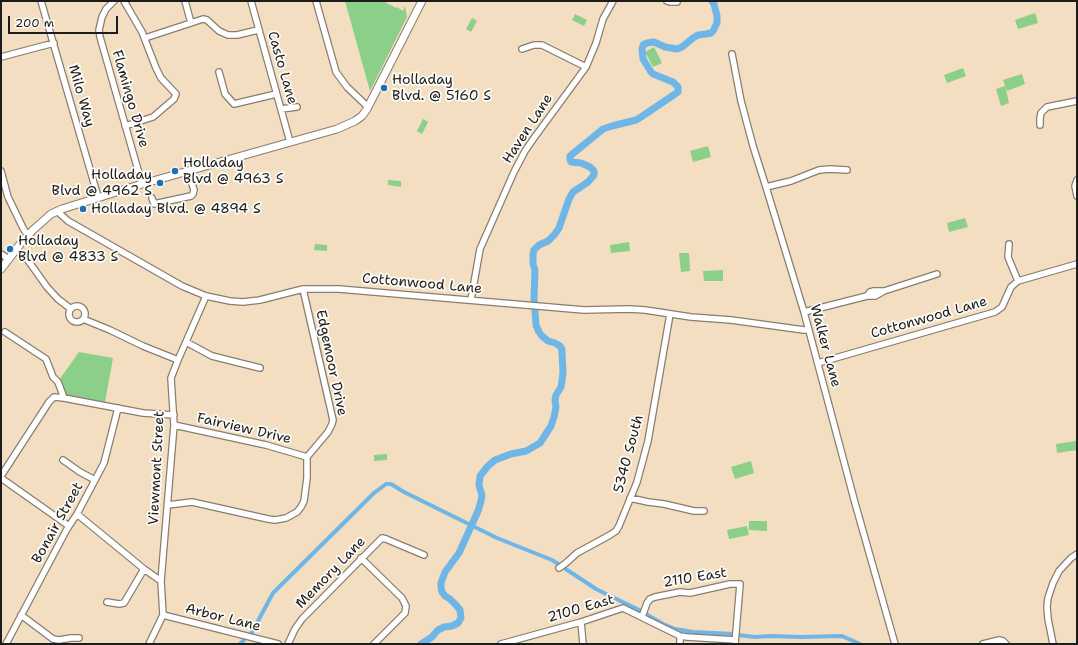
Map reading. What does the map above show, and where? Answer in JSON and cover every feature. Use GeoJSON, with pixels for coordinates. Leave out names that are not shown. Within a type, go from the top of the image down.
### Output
{"type":"FeatureCollection","features":[{"type":"Feature","properties":{"kind":"main road"},"geometry":{"type":"LineString","coordinates":[[1,269],[28,236],[45,219],[57,211],[98,197],[349,124],[360,118],[368,107],[422,1]]}},
{"type":"Feature","properties":{"kind":"street","name":"Milo Way"},"geometry":{"type":"LineString","coordinates":[[41,1],[98,197]]}},
{"type":"Feature","properties":{"kind":"street","name":"Flamingo Drive"},"geometry":{"type":"LineString","coordinates":[[114,1],[106,9],[102,17],[99,30],[142,184]]}},
{"type":"Feature","properties":{"kind":"street"},"geometry":{"type":"LineString","coordinates":[[124,1],[145,38],[154,64],[161,78],[176,94],[174,99],[153,117],[126,126]]}},
{"type":"Feature","properties":{"kind":"street"},"geometry":{"type":"LineString","coordinates":[[185,1],[191,22]]}},
{"type":"Feature","properties":{"kind":"street","name":"Casto Lane"},"geometry":{"type":"LineString","coordinates":[[251,1],[290,142]]}},
{"type":"Feature","properties":{"kind":"street"},"geometry":{"type":"LineString","coordinates":[[316,1],[336,72],[347,87],[368,107]]}},
{"type":"Feature","properties":{"kind":"street","name":"Haven Lane"},"geometry":{"type":"LineString","coordinates":[[471,300],[480,249],[514,172],[525,151],[586,67],[596,43],[603,20],[613,1]]}},
{"type":"Feature","properties":{"kind":"street"},"geometry":{"type":"LineString","coordinates":[[667,1],[677,2]]}},
{"type":"Feature","properties":{"kind":"street"},"geometry":{"type":"LineString","coordinates":[[145,38],[201,19],[206,19],[219,31],[225,34],[241,35],[258,30]]}},
{"type":"Feature","properties":{"kind":"street"},"geometry":{"type":"LineString","coordinates":[[1,57],[54,43]]}},
{"type":"Feature","properties":{"kind":"street"},"geometry":{"type":"LineString","coordinates":[[522,49],[534,45],[542,45],[586,67]]}},
{"type":"Feature","properties":{"kind":"street","name":"Walker Lane"},"geometry":{"type":"LineString","coordinates":[[732,54],[745,118],[804,312],[894,644]]}},
{"type":"Feature","properties":{"kind":"street"},"geometry":{"type":"LineString","coordinates":[[219,72],[225,94],[234,104],[276,94]]}},
{"type":"Feature","properties":{"kind":"street"},"geometry":{"type":"LineString","coordinates":[[1040,125],[1041,113],[1047,107],[1077,100]]}},
{"type":"Feature","properties":{"kind":"street"},"geometry":{"type":"LineString","coordinates":[[280,109],[296,107]]}},
{"type":"Feature","properties":{"kind":"street"},"geometry":{"type":"LineString","coordinates":[[766,187],[788,182],[819,170],[847,170]]}},
{"type":"Feature","properties":{"kind":"street"},"geometry":{"type":"LineString","coordinates":[[1,171],[3,190],[28,236]]}},
{"type":"Feature","properties":{"kind":"street"},"geometry":{"type":"LineString","coordinates":[[152,198],[154,204],[191,196],[194,190],[188,171]]}},
{"type":"Feature","properties":{"kind":"street"},"geometry":{"type":"LineString","coordinates":[[1077,180],[1075,186],[1077,196]]}},
{"type":"Feature","properties":{"kind":"street","name":"Cottonwood Lane"},"geometry":{"type":"LineString","coordinates":[[57,211],[68,221],[178,284],[206,296],[230,301],[251,301],[270,298],[303,289],[339,289],[584,310],[635,309],[691,317],[809,330]]}},
{"type":"Feature","properties":{"kind":"street"},"geometry":{"type":"LineString","coordinates":[[1009,244],[1008,257],[1018,281],[1077,264]]}},
{"type":"Feature","properties":{"kind":"street"},"geometry":{"type":"LineString","coordinates":[[1,254],[8,259]]}},
{"type":"Feature","properties":{"kind":"street"},"geometry":{"type":"LineString","coordinates":[[27,259],[58,299],[71,309]]}},
{"type":"Feature","properties":{"kind":"street"},"geometry":{"type":"LineString","coordinates":[[804,312],[867,296],[875,296],[884,291],[938,274]]}},
{"type":"Feature","properties":{"kind":"street","name":"Cottonwood Lane"},"geometry":{"type":"LineString","coordinates":[[818,364],[995,312],[1002,307],[1011,287],[1018,281]]}},
{"type":"Feature","properties":{"kind":"street","name":"Edgemoor Drive"},"geometry":{"type":"LineString","coordinates":[[303,289],[333,420],[328,432],[307,457]]}},
{"type":"Feature","properties":{"kind":"street","name":"Viewmont Street"},"geometry":{"type":"LineString","coordinates":[[149,644],[163,616],[161,581],[174,425],[171,381],[173,371],[206,296]]}},
{"type":"Feature","properties":{"kind":"street"},"geometry":{"type":"LineString","coordinates":[[76,306],[82,308],[84,313],[83,319],[78,322],[72,320],[69,315],[71,309],[76,306]]}},
{"type":"Feature","properties":{"kind":"street","name":"5340 South"},"geometry":{"type":"LineString","coordinates":[[559,568],[566,564],[577,553],[616,531],[619,526],[637,482],[648,441],[670,314]]}},
{"type":"Feature","properties":{"kind":"street"},"geometry":{"type":"LineString","coordinates":[[83,319],[178,360]]}},
{"type":"Feature","properties":{"kind":"street"},"geometry":{"type":"LineString","coordinates":[[5,332],[48,361],[64,398]]}},
{"type":"Feature","properties":{"kind":"street"},"geometry":{"type":"LineString","coordinates":[[186,342],[212,356],[260,368]]}},
{"type":"Feature","properties":{"kind":"street"},"geometry":{"type":"LineString","coordinates":[[69,526],[1,477],[52,398],[64,398],[143,413],[174,415]]}},
{"type":"Feature","properties":{"kind":"street","name":"Bonair Street"},"geometry":{"type":"LineString","coordinates":[[6,644],[105,461],[118,408]]}},
{"type":"Feature","properties":{"kind":"street","name":"Fairview Drive"},"geometry":{"type":"LineString","coordinates":[[174,425],[266,445],[307,457]]}},
{"type":"Feature","properties":{"kind":"street"},"geometry":{"type":"LineString","coordinates":[[168,505],[192,502],[268,519],[286,518],[297,512],[304,501],[307,478],[307,457]]}},
{"type":"Feature","properties":{"kind":"street"},"geometry":{"type":"LineString","coordinates":[[63,460],[95,480]]}},
{"type":"Feature","properties":{"kind":"street"},"geometry":{"type":"LineString","coordinates":[[630,498],[704,512]]}},
{"type":"Feature","properties":{"kind":"street"},"geometry":{"type":"LineString","coordinates":[[77,514],[144,569],[161,581]]}},
{"type":"Feature","properties":{"kind":"street","name":"Memory Lane"},"geometry":{"type":"LineString","coordinates":[[288,644],[295,629],[302,619],[382,538],[424,555]]}},
{"type":"Feature","properties":{"kind":"street"},"geometry":{"type":"LineString","coordinates":[[1053,644],[1048,619],[1048,598],[1053,582],[1059,572],[1066,562],[1077,554]]}},
{"type":"Feature","properties":{"kind":"street"},"geometry":{"type":"LineString","coordinates":[[362,558],[402,598],[406,606],[405,613],[374,644]]}},
{"type":"Feature","properties":{"kind":"street"},"geometry":{"type":"LineString","coordinates":[[107,602],[119,604],[125,602],[144,569]]}},
{"type":"Feature","properties":{"kind":"street","name":"2110 East"},"geometry":{"type":"LineString","coordinates":[[643,614],[647,603],[650,599],[655,597],[680,592],[690,593],[730,584],[740,584],[735,638]]}},
{"type":"Feature","properties":{"kind":"street","name":"2100 East"},"geometry":{"type":"LineString","coordinates":[[501,644],[581,622],[623,608],[643,614],[680,636],[735,638]]}},
{"type":"Feature","properties":{"kind":"street"},"geometry":{"type":"LineString","coordinates":[[21,614],[53,639],[79,638]]}},
{"type":"Feature","properties":{"kind":"street","name":"Arbor Lane"},"geometry":{"type":"LineString","coordinates":[[163,616],[278,644]]}},
{"type":"Feature","properties":{"kind":"street"},"geometry":{"type":"LineString","coordinates":[[581,622],[583,644]]}},
{"type":"Feature","properties":{"kind":"street"},"geometry":{"type":"LineString","coordinates":[[680,636],[680,644]]}},
{"type":"Feature","properties":{"kind":"street"},"geometry":{"type":"LineString","coordinates":[[983,644],[999,640],[1006,644]]}},
{"type":"Feature","properties":{"kind":"green space"},"geometry":{"type":"Polygon","coordinates":[[[345,1],[383,1],[403,11],[405,6],[407,17],[370,91],[345,1]]]}},
{"type":"Feature","properties":{"kind":"green space"},"geometry":{"type":"Polygon","coordinates":[[[1035,13],[1038,23],[1018,29],[1015,20],[1035,13]]]}},
{"type":"Feature","properties":{"kind":"green space"},"geometry":{"type":"Polygon","coordinates":[[[575,14],[587,20],[584,26],[572,20],[575,14]]]}},
{"type":"Feature","properties":{"kind":"green space"},"geometry":{"type":"Polygon","coordinates":[[[472,18],[477,21],[471,32],[466,29],[472,18]]]}},
{"type":"Feature","properties":{"kind":"green space"},"geometry":{"type":"Polygon","coordinates":[[[654,47],[662,63],[653,67],[645,52],[654,47]]]}},
{"type":"Feature","properties":{"kind":"green space"},"geometry":{"type":"Polygon","coordinates":[[[963,68],[966,76],[947,83],[944,75],[963,68]]]}},
{"type":"Feature","properties":{"kind":"green space"},"geometry":{"type":"Polygon","coordinates":[[[1022,74],[1025,84],[1007,91],[1003,80],[1022,74]]]}},
{"type":"Feature","properties":{"kind":"green space"},"geometry":{"type":"Polygon","coordinates":[[[1005,86],[1009,103],[1001,106],[996,89],[1005,86]]]}},
{"type":"Feature","properties":{"kind":"green space"},"geometry":{"type":"Polygon","coordinates":[[[423,119],[428,122],[422,134],[417,131],[423,119]]]}},
{"type":"Feature","properties":{"kind":"green space"},"geometry":{"type":"Polygon","coordinates":[[[708,146],[711,157],[693,162],[690,151],[708,146]]]}},
{"type":"Feature","properties":{"kind":"green space"},"geometry":{"type":"Polygon","coordinates":[[[388,180],[401,181],[401,187],[388,185],[388,180]]]}},
{"type":"Feature","properties":{"kind":"green space"},"geometry":{"type":"Polygon","coordinates":[[[965,218],[968,227],[949,232],[947,223],[965,218]]]}},
{"type":"Feature","properties":{"kind":"green space"},"geometry":{"type":"Polygon","coordinates":[[[629,242],[630,251],[611,253],[610,245],[629,242]]]}},
{"type":"Feature","properties":{"kind":"green space"},"geometry":{"type":"Polygon","coordinates":[[[315,244],[327,245],[327,251],[314,250],[315,244]]]}},
{"type":"Feature","properties":{"kind":"green space"},"geometry":{"type":"Polygon","coordinates":[[[679,253],[689,253],[690,271],[681,272],[679,253]]]}},
{"type":"Feature","properties":{"kind":"green space"},"geometry":{"type":"Polygon","coordinates":[[[723,270],[723,281],[704,281],[703,271],[723,270]]]}},
{"type":"Feature","properties":{"kind":"green space"},"geometry":{"type":"Polygon","coordinates":[[[79,352],[113,358],[105,402],[66,395],[59,380],[79,352]]]}},
{"type":"Feature","properties":{"kind":"green space"},"geometry":{"type":"Polygon","coordinates":[[[1076,441],[1077,450],[1057,453],[1056,444],[1076,441]]]}},
{"type":"Feature","properties":{"kind":"green space"},"geometry":{"type":"Polygon","coordinates":[[[387,454],[387,460],[374,461],[374,455],[387,454]]]}},
{"type":"Feature","properties":{"kind":"green space"},"geometry":{"type":"Polygon","coordinates":[[[751,461],[754,473],[735,479],[731,467],[751,461]]]}},
{"type":"Feature","properties":{"kind":"green space"},"geometry":{"type":"Polygon","coordinates":[[[749,521],[767,521],[767,531],[749,530],[749,521]]]}},
{"type":"Feature","properties":{"kind":"green space"},"geometry":{"type":"Polygon","coordinates":[[[747,526],[749,535],[729,539],[727,530],[747,526]]]}},
{"type":"Feature","properties":{"kind":"waterway"},"geometry":{"type":"LineString","coordinates":[[421,644],[432,637],[438,630],[458,623],[461,618],[460,610],[442,592],[441,583],[445,572],[459,553],[478,511],[482,495],[479,485],[480,476],[495,460],[511,454],[526,451],[540,443],[551,426],[554,417],[556,395],[561,387],[562,381],[562,349],[560,346],[548,341],[542,336],[536,325],[534,298],[535,270],[533,264],[533,254],[534,250],[539,245],[548,241],[559,228],[573,192],[588,182],[594,175],[594,171],[590,167],[581,163],[571,162],[570,156],[603,129],[636,120],[678,92],[678,87],[673,82],[651,72],[643,59],[643,45],[654,42],[665,47],[677,49],[698,35],[711,33],[717,23],[717,16],[712,1]]}},
{"type":"Feature","properties":{"kind":"waterway"},"geometry":{"type":"LineString","coordinates":[[251,634],[273,593],[374,493],[386,484],[391,484],[404,492],[497,538],[552,560],[596,589],[639,610],[663,624],[675,629],[693,632],[734,634]]}},
{"type":"Feature","properties":{"kind":"waterway"},"geometry":{"type":"LineString","coordinates":[[738,635],[755,637],[842,636],[860,644]]}},
{"type":"Feature","properties":{"kind":"waterway"},"geometry":{"type":"LineString","coordinates":[[240,644],[244,640]]}},
{"type":"Feature","properties":{"kind":"place","name":"Holladay Blvd. @ 5160 S"},"geometry":{"type":"Point","coordinates":[384,88]}},
{"type":"Feature","properties":{"kind":"place","name":"Holladay Blvd @ 4963 S"},"geometry":{"type":"Point","coordinates":[175,171]}},
{"type":"Feature","properties":{"kind":"place","name":"Holladay Blvd @ 4962 S"},"geometry":{"type":"Point","coordinates":[160,183]}},
{"type":"Feature","properties":{"kind":"place","name":"Holladay Blvd. @ 4894 S"},"geometry":{"type":"Point","coordinates":[83,209]}},
{"type":"Feature","properties":{"kind":"place","name":"Holladay Blvd @ 4833 S"},"geometry":{"type":"Point","coordinates":[10,249]}}]}
